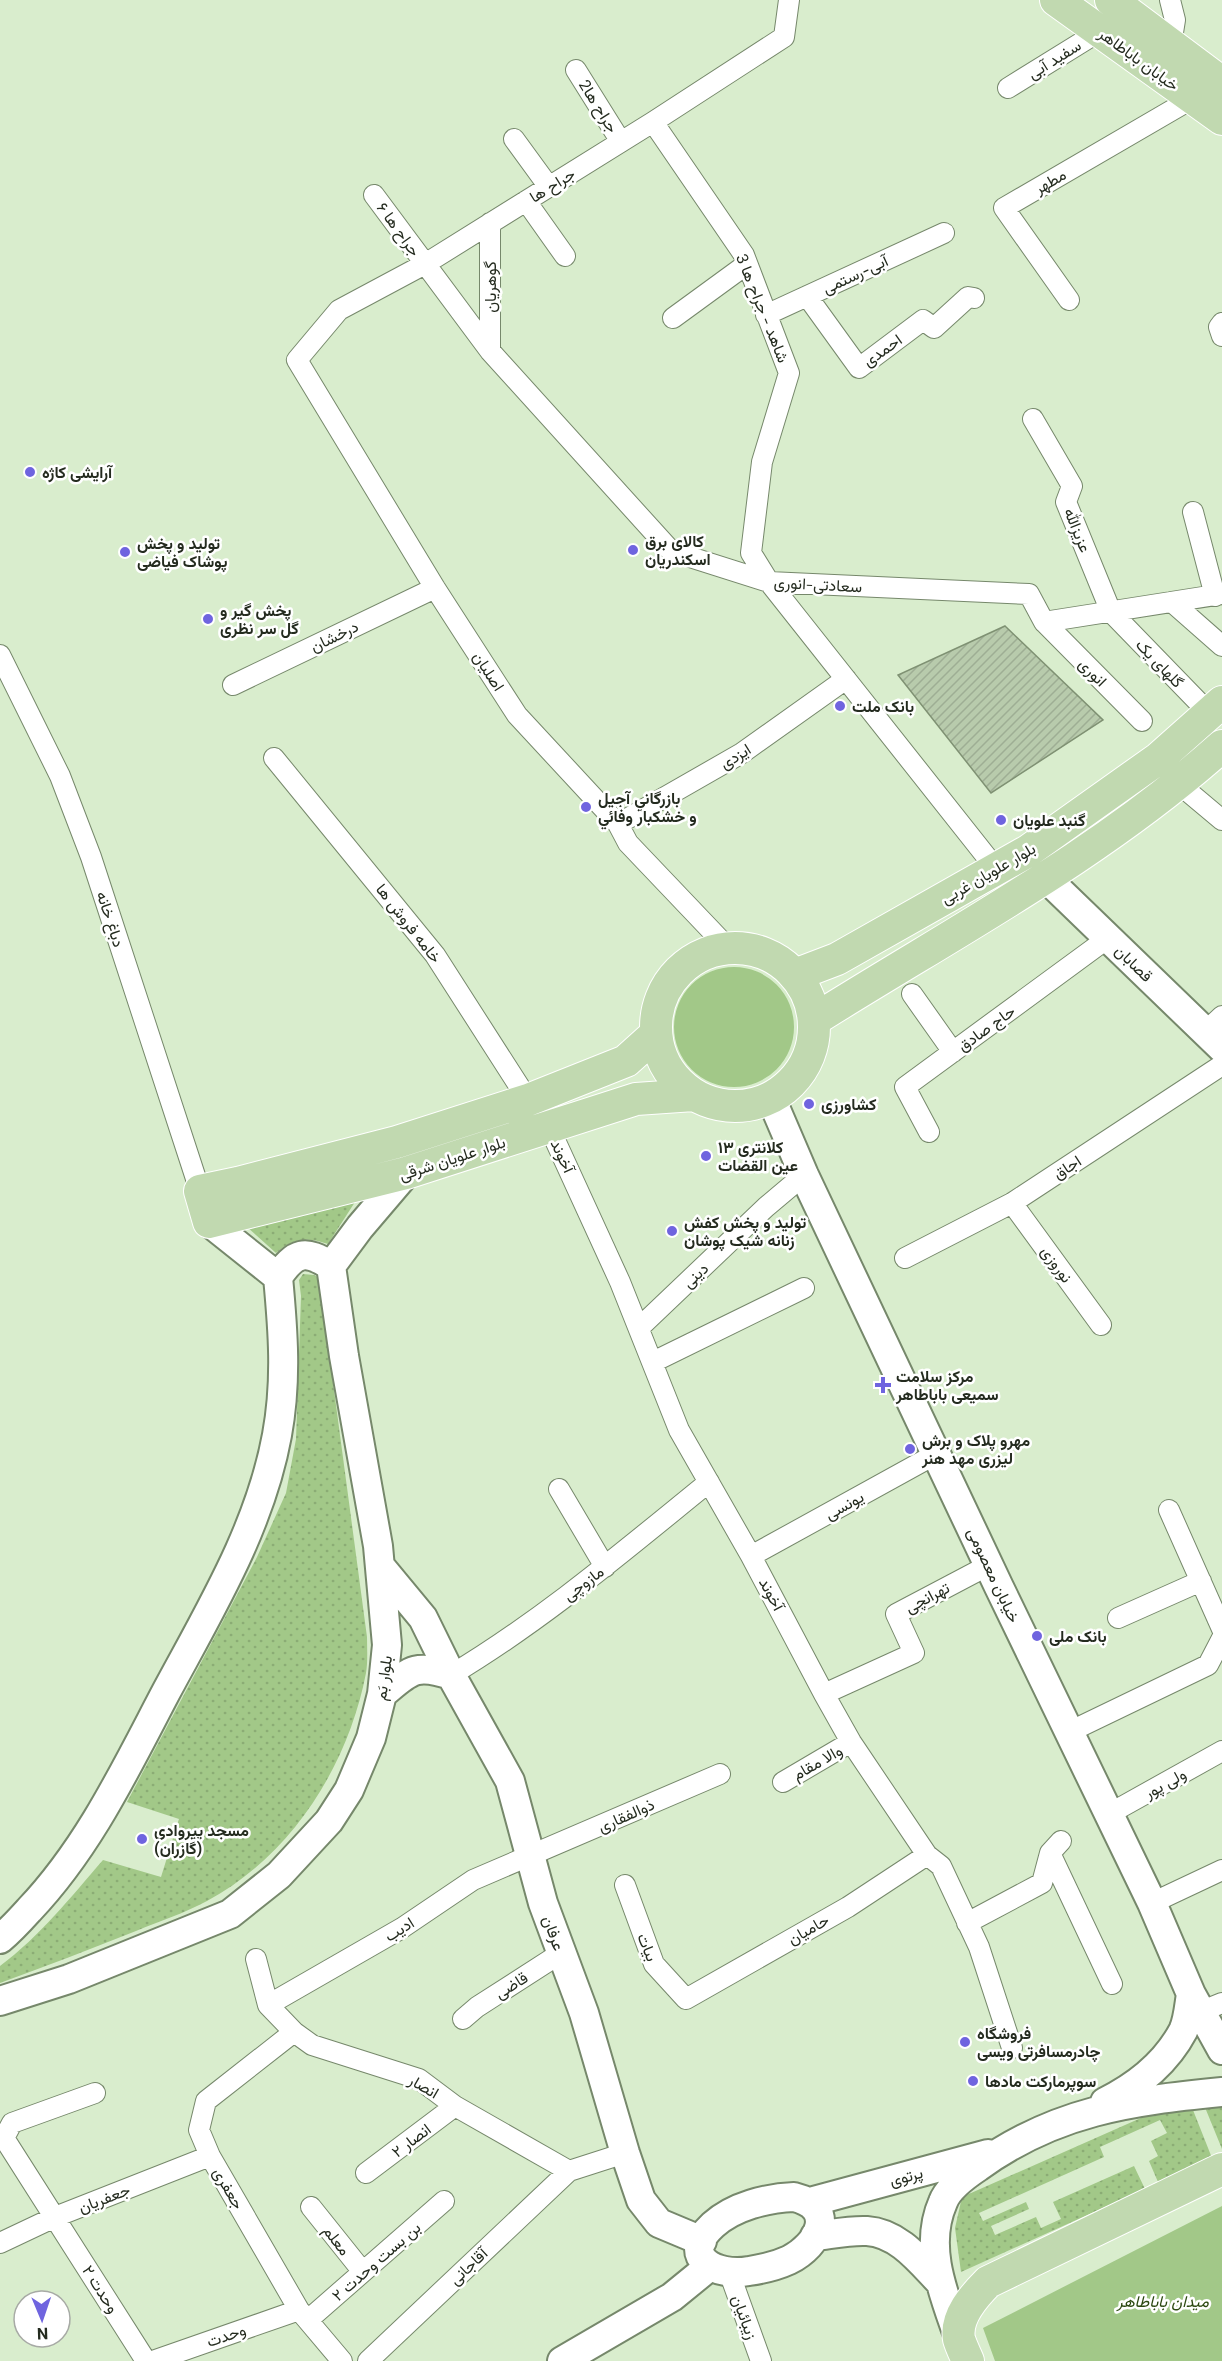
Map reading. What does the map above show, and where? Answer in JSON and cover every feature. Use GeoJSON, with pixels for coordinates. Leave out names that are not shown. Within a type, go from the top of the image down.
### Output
{"type":"FeatureCollection","features":[{"type":"Feature","properties":{"kind":"main road","name":"خیابان باباطاهر"},"geometry":{"type":"LineString","coordinates":[[1056,0],[1222,119]]}},
{"type":"Feature","properties":{"kind":"main road","name":"خیابان باباطاهر"},"geometry":{"type":"LineString","coordinates":[[1111,0],[1222,83]]}},
{"type":"Feature","properties":{"kind":"main road","name":"بلوار علویان غربی"},"geometry":{"type":"LineString","coordinates":[[795,975],[837,958],[1028,851],[1149,765],[1216,708]]}},
{"type":"Feature","properties":{"kind":"main road","name":"بلوار علویان غربی"},"geometry":{"type":"LineString","coordinates":[[814,1020],[1046,879],[1175,787],[1222,746]]}},
{"type":"Feature","properties":{"kind":"main road"},"geometry":{"type":"LineString","coordinates":[[1149,765],[1175,787]]}},
{"type":"Feature","properties":{"kind":"main road","name":"قصابان"},"geometry":{"type":"LineString","coordinates":[[1046,879],[1108,938],[1217,1032]]}},
{"type":"Feature","properties":{"kind":"main road"},"geometry":{"type":"LineString","coordinates":[[728,948],[753,950],[776,959],[795,975],[808,996],[814,1020],[812,1045],[803,1067],[787,1087],[771,1098],[742,1106],[717,1104],[694,1095],[675,1079],[662,1058],[656,1034],[657,1009],[667,986],[683,967],[704,954],[728,948]]}},
{"type":"Feature","properties":{"kind":"main road","name":"بلوار علویان شرقی"},"geometry":{"type":"LineString","coordinates":[[200,1191],[238,1184],[397,1142],[528,1100],[626,1061],[656,1034]]}},
{"type":"Feature","properties":{"kind":"main road","name":"بلوار علویان شرقی"},"geometry":{"type":"LineString","coordinates":[[209,1222],[406,1173],[636,1099],[694,1095]]}},
{"type":"Feature","properties":{"kind":"main road","name":"خیابان معصومی"},"geometry":{"type":"LineString","coordinates":[[771,1098],[804,1174],[1069,1732],[1152,1903],[1204,2003],[1222,2050]]}},
{"type":"Feature","properties":{"kind":"main road"},"geometry":{"type":"LineString","coordinates":[[0,1939],[45,1893],[81,1847],[107,1804],[235,1563],[262,1494],[277,1436],[283,1393],[284,1344],[278,1277],[291,1259],[297,1256],[315,1257],[331,1266],[360,1227],[406,1173]]}},
{"type":"Feature","properties":{"kind":"main road"},"geometry":{"type":"LineString","coordinates":[[200,1191],[209,1222],[278,1277]]}},
{"type":"Feature","properties":{"kind":"main road","name":"بلوار بَم"},"geometry":{"type":"LineString","coordinates":[[0,2001],[69,1978],[230,1914],[279,1875],[329,1821],[349,1790],[371,1738],[382,1694],[387,1645],[380,1566],[331,1266]]}},
{"type":"Feature","properties":{"kind":"main road","name":"عرفان"},"geometry":{"type":"LineString","coordinates":[[380,1566],[423,1618],[451,1675],[510,1781],[543,1903],[584,2013],[641,2200],[659,2223],[714,2260]]}},
{"type":"Feature","properties":{"kind":"main road"},"geometry":{"type":"LineString","coordinates":[[382,1694],[409,1672],[433,1669],[451,1675]]}},
{"type":"Feature","properties":{"kind":"main road"},"geometry":{"type":"LineString","coordinates":[[963,2350],[939,2281],[935,2243],[943,2200],[966,2176],[1001,2150],[1124,2092],[1160,2065],[1204,2003]]}},
{"type":"Feature","properties":{"kind":"main road"},"geometry":{"type":"LineString","coordinates":[[1081,2114],[1148,2099],[1222,2092]]}},
{"type":"Feature","properties":{"kind":"main road","name":"پرتوی"},"geometry":{"type":"LineString","coordinates":[[562,2361],[672,2297],[714,2260],[713,2225],[737,2210],[777,2198],[794,2197],[810,2202],[1001,2150]]}},
{"type":"Feature","properties":{"kind":"main road"},"geometry":{"type":"LineString","coordinates":[[963,2350],[960,2323],[971,2298],[988,2282],[1222,2169]]}},
{"type":"Feature","properties":{"kind":"main road"},"geometry":{"type":"LineString","coordinates":[[714,2260],[741,2272],[768,2268],[790,2259],[808,2246],[820,2227],[816,2208],[810,2202]]}},
{"type":"Feature","properties":{"kind":"main road"},"geometry":{"type":"LineString","coordinates":[[815,2236],[868,2231],[890,2238],[908,2249],[939,2281]]}},
{"type":"Feature","properties":{"kind":"street","name":"جراح ها"},"geometry":{"type":"LineString","coordinates":[[297,360],[339,310],[425,264],[653,122],[784,37],[789,0]]}},
{"type":"Feature","properties":{"kind":"street"},"geometry":{"type":"LineString","coordinates":[[1170,0],[1175,20],[1171,45]]}},
{"type":"Feature","properties":{"kind":"street","name":"سفید آبی"},"geometry":{"type":"LineString","coordinates":[[1008,88],[1100,31]]}},
{"type":"Feature","properties":{"kind":"street","name":"جراح ها2"},"geometry":{"type":"LineString","coordinates":[[576,70],[621,142]]}},
{"type":"Feature","properties":{"kind":"street","name":"مطهر"},"geometry":{"type":"LineString","coordinates":[[1069,300],[1004,208],[1193,98]]}},
{"type":"Feature","properties":{"kind":"street","name":"شاهد - جراح ها 3"},"geometry":{"type":"LineString","coordinates":[[653,122],[744,255],[789,373],[762,462],[751,553],[769,582],[997,870]]}},
{"type":"Feature","properties":{"kind":"street"},"geometry":{"type":"LineString","coordinates":[[514,139],[549,187]]}},
{"type":"Feature","properties":{"kind":"street","name":"جراح ها ۶"},"geometry":{"type":"LineString","coordinates":[[374,195],[425,264]]}},
{"type":"Feature","properties":{"kind":"street"},"geometry":{"type":"LineString","coordinates":[[526,201],[566,256]]}},
{"type":"Feature","properties":{"kind":"street","name":"گوهریان"},"geometry":{"type":"LineString","coordinates":[[490,223],[490,351]]}},
{"type":"Feature","properties":{"kind":"street","name":"آبی-رستمی"},"geometry":{"type":"LineString","coordinates":[[766,315],[944,233]]}},
{"type":"Feature","properties":{"kind":"street","name":"سعادتی-انوری"},"geometry":{"type":"LineString","coordinates":[[425,264],[490,351],[671,551],[769,582],[1029,594],[1044,622]]}},
{"type":"Feature","properties":{"kind":"street"},"geometry":{"type":"LineString","coordinates":[[673,318],[747,264]]}},
{"type":"Feature","properties":{"kind":"street","name":"احمدی"},"geometry":{"type":"LineString","coordinates":[[807,296],[859,368],[923,320],[934,328],[968,297],[974,298]]}},
{"type":"Feature","properties":{"kind":"street"},"geometry":{"type":"LineString","coordinates":[[1222,323],[1219,327],[1222,336]]}},
{"type":"Feature","properties":{"kind":"street","name":"اصلیان"},"geometry":{"type":"LineString","coordinates":[[297,360],[435,588],[517,715],[618,824],[628,843],[728,948]]}},
{"type":"Feature","properties":{"kind":"street","name":"عزیزالله"},"geometry":{"type":"LineString","coordinates":[[1033,419],[1072,486],[1066,502],[1111,612]]}},
{"type":"Feature","properties":{"kind":"street"},"geometry":{"type":"LineString","coordinates":[[1044,622],[1218,595],[1194,512]]}},
{"type":"Feature","properties":{"kind":"street","name":"درخشان"},"geometry":{"type":"LineString","coordinates":[[233,685],[435,588]]}},
{"type":"Feature","properties":{"kind":"street"},"geometry":{"type":"LineString","coordinates":[[1172,602],[1222,646]]}},
{"type":"Feature","properties":{"kind":"street","name":"گلهای یک"},"geometry":{"type":"LineString","coordinates":[[1111,612],[1216,708]]}},
{"type":"Feature","properties":{"kind":"street","name":"انوری"},"geometry":{"type":"LineString","coordinates":[[1044,622],[1142,721]]}},
{"type":"Feature","properties":{"kind":"street","name":"دباغ خانه"},"geometry":{"type":"LineString","coordinates":[[1,659],[60,776],[91,857],[200,1191]]}},
{"type":"Feature","properties":{"kind":"street","name":"ایزدی"},"geometry":{"type":"LineString","coordinates":[[618,824],[741,753],[846,679]]}},
{"type":"Feature","properties":{"kind":"street","name":"خامه فروش ها"},"geometry":{"type":"LineString","coordinates":[[274,758],[435,955],[528,1100]]}},
{"type":"Feature","properties":{"kind":"street"},"geometry":{"type":"LineString","coordinates":[[1175,787],[1222,820]]}},
{"type":"Feature","properties":{"kind":"street","name":"حاج صادق"},"geometry":{"type":"LineString","coordinates":[[929,1132],[905,1087],[1108,938]]}},
{"type":"Feature","properties":{"kind":"street"},"geometry":{"type":"LineString","coordinates":[[912,994],[953,1052]]}},
{"type":"Feature","properties":{"kind":"street","name":"اجاق"},"geometry":{"type":"LineString","coordinates":[[905,1258],[1012,1203],[1222,1065]]}},
{"type":"Feature","properties":{"kind":"street","name":"آخوند"},"geometry":{"type":"LineString","coordinates":[[549,1127],[640,1327],[679,1430],[751,1556],[851,1742],[927,1855],[941,1866],[979,1947],[1012,2048]]}},
{"type":"Feature","properties":{"kind":"street","name":"دینی"},"geometry":{"type":"LineString","coordinates":[[640,1327],[804,1174]]}},
{"type":"Feature","properties":{"kind":"street","name":"نوروزی"},"geometry":{"type":"LineString","coordinates":[[1012,1203],[1101,1325]]}},
{"type":"Feature","properties":{"kind":"street"},"geometry":{"type":"LineString","coordinates":[[653,1362],[804,1288]]}},
{"type":"Feature","properties":{"kind":"street","name":"یونسی"},"geometry":{"type":"LineString","coordinates":[[751,1556],[936,1454]]}},
{"type":"Feature","properties":{"kind":"street","name":"مازوچی"},"geometry":{"type":"LineString","coordinates":[[451,1675],[497,1647],[604,1567],[708,1482]]}},
{"type":"Feature","properties":{"kind":"street"},"geometry":{"type":"LineString","coordinates":[[559,1489],[604,1567]]}},
{"type":"Feature","properties":{"kind":"street"},"geometry":{"type":"LineString","coordinates":[[1169,1510],[1222,1629]]}},
{"type":"Feature","properties":{"kind":"street","name":"تهرانچی"},"geometry":{"type":"LineString","coordinates":[[824,1694],[914,1653],[896,1614],[989,1564]]}},
{"type":"Feature","properties":{"kind":"street"},"geometry":{"type":"LineString","coordinates":[[1119,1618],[1201,1581]]}},
{"type":"Feature","properties":{"kind":"street"},"geometry":{"type":"LineString","coordinates":[[1069,1732],[1208,1665],[1222,1638]]}},
{"type":"Feature","properties":{"kind":"street","name":"والا مقام"},"geometry":{"type":"LineString","coordinates":[[783,1782],[851,1742]]}},
{"type":"Feature","properties":{"kind":"street","name":"ولی پور"},"geometry":{"type":"LineString","coordinates":[[1109,1814],[1222,1751]]}},
{"type":"Feature","properties":{"kind":"street","name":"ذوالفقاری"},"geometry":{"type":"LineString","coordinates":[[532,1857],[720,1774]]}},
{"type":"Feature","properties":{"kind":"street"},"geometry":{"type":"LineString","coordinates":[[967,1923],[1042,1883],[1056,1847],[1112,1984]]}},
{"type":"Feature","properties":{"kind":"street","name":"حامیان"},"geometry":{"type":"LineString","coordinates":[[686,1999],[848,1906],[927,1855]]}},
{"type":"Feature","properties":{"kind":"street","name":"ادیب"},"geometry":{"type":"LineString","coordinates":[[268,2005],[402,1928],[473,1880],[532,1857]]}},
{"type":"Feature","properties":{"kind":"street"},"geometry":{"type":"LineString","coordinates":[[1152,1903],[1222,1870]]}},
{"type":"Feature","properties":{"kind":"street","name":"بیات"},"geometry":{"type":"LineString","coordinates":[[625,1886],[654,1964],[686,1999]]}},
{"type":"Feature","properties":{"kind":"street","name":"قاضی"},"geometry":{"type":"LineString","coordinates":[[463,2019],[477,2007],[561,1953]]}},
{"type":"Feature","properties":{"kind":"street","name":"انصار"},"geometry":{"type":"LineString","coordinates":[[256,1959],[268,2005],[294,2032],[312,2045],[418,2079],[455,2106],[569,2171]]}},
{"type":"Feature","properties":{"kind":"street","name":"جعفری"},"geometry":{"type":"LineString","coordinates":[[294,2032],[206,2101],[199,2130],[210,2156],[304,2315],[342,2361]]}},
{"type":"Feature","properties":{"kind":"street","name":"وحدت ۲"},"geometry":{"type":"LineString","coordinates":[[95,2093],[12,2123],[4,2138],[146,2361]]}},
{"type":"Feature","properties":{"kind":"street","name":"انصار ۲"},"geometry":{"type":"LineString","coordinates":[[366,2173],[455,2106]]}},
{"type":"Feature","properties":{"kind":"street"},"geometry":{"type":"LineString","coordinates":[[569,2171],[625,2153]]}},
{"type":"Feature","properties":{"kind":"street","name":"جعفریان"},"geometry":{"type":"LineString","coordinates":[[0,2243],[55,2217],[210,2156]]}},
{"type":"Feature","properties":{"kind":"street","name":"آقاجانی"},"geometry":{"type":"LineString","coordinates":[[368,2361],[569,2171]]}},
{"type":"Feature","properties":{"kind":"street","name":"بن بست وحدت ۲"},"geometry":{"type":"LineString","coordinates":[[304,2315],[363,2272],[444,2201]]}},
{"type":"Feature","properties":{"kind":"street","name":"معلم"},"geometry":{"type":"LineString","coordinates":[[311,2207],[363,2272]]}},
{"type":"Feature","properties":{"kind":"street","name":"زیبائیان"},"geometry":{"type":"LineString","coordinates":[[714,2260],[761,2361]]}},
{"type":"Feature","properties":{"kind":"street","name":"وحدت"},"geometry":{"type":"LineString","coordinates":[[153,2361],[304,2315]]}},
{"type":"Feature","properties":{"kind":"green space"},"geometry":{"type":"Polygon","coordinates":[[[734,967],[757,971],[777,984],[790,1004],[794,1027],[790,1050],[777,1070],[757,1083],[734,1087],[711,1083],[691,1070],[678,1050],[674,1027],[678,1004],[691,984],[711,971],[734,967]]]}},
{"type":"Feature","properties":{"kind":"green space"},"geometry":{"type":"Polygon","coordinates":[[[355,1202],[328,1244],[313,1240],[300,1240],[288,1244],[276,1253],[247,1227],[355,1202]]]}},
{"type":"Feature","properties":{"kind":"green space"},"geometry":{"type":"Polygon","coordinates":[[[303,1274],[319,1278],[367,1637],[366,1673],[346,1741],[312,1805],[265,1859],[237,1882],[207,1901],[181,1913],[0,1983],[0,1966],[41,1929],[103,1860],[161,1877],[179,1819],[127,1802],[257,1557],[286,1493],[296,1439],[301,1296],[299,1280],[303,1274]]]}},
{"type":"Feature","properties":{"kind":"green space"},"geometry":{"type":"Polygon","coordinates":[[[1177,2102],[1222,2103],[1222,2149],[1204,2105],[1191,2105],[1212,2158],[1158,2182],[1149,2161],[1158,2156],[1151,2141],[1167,2133],[1160,2120],[1100,2147],[1104,2157],[979,2213],[983,2221],[1026,2202],[1029,2209],[991,2226],[995,2235],[1036,2217],[1041,2228],[1061,2219],[1053,2202],[1134,2166],[1145,2189],[961,2272],[955,2228],[962,2197],[1177,2102]]]}},
{"type":"Feature","properties":{"kind":"green space","name":"میدان باباطاهر"},"geometry":{"type":"Polygon","coordinates":[[[1222,2206],[1222,2361],[995,2361],[983,2328],[1222,2206]]]}},
{"type":"Feature","properties":{"kind":"building"},"geometry":{"type":"Polygon","coordinates":[[[1005,626],[1103,720],[991,793],[898,675],[1005,626]]]}},
{"type":"Feature","properties":{"kind":"place","name":"آرایشی کاژه"},"geometry":{"type":"Point","coordinates":[30,472]}},
{"type":"Feature","properties":{"kind":"place","name":"کالای برق اسکندریان"},"geometry":{"type":"Point","coordinates":[633,550]}},
{"type":"Feature","properties":{"kind":"place","name":"تولید و پخش پوشاک فیاضی"},"geometry":{"type":"Point","coordinates":[125,552]}},
{"type":"Feature","properties":{"kind":"place","name":"پخش گیر و گل سر نظری"},"geometry":{"type":"Point","coordinates":[208,619]}},
{"type":"Feature","properties":{"kind":"place","name":"بانک ملت"},"geometry":{"type":"Point","coordinates":[840,706]}},
{"type":"Feature","properties":{"kind":"place","name":"بازرگاني آجيل و خشكبار وفائي"},"geometry":{"type":"Point","coordinates":[586,807]}},
{"type":"Feature","properties":{"kind":"place","name":"گنبد علویان"},"geometry":{"type":"Point","coordinates":[1001,820]}},
{"type":"Feature","properties":{"kind":"place","name":"کشاورزی"},"geometry":{"type":"Point","coordinates":[809,1104]}},
{"type":"Feature","properties":{"kind":"place","name":"کلانتری ۱۳ عین القضات"},"geometry":{"type":"Point","coordinates":[706,1156]}},
{"type":"Feature","properties":{"kind":"place","name":"تولید و پخش کفش زنانه شیک پوشان"},"geometry":{"type":"Point","coordinates":[672,1231]}},
{"type":"Feature","properties":{"kind":"place","name":"مرکز سلامت سمیعی باباطاهر"},"geometry":{"type":"Point","coordinates":[883,1385]}},
{"type":"Feature","properties":{"kind":"place","name":"مهرو پلاک و برش لیزری مهد هنر"},"geometry":{"type":"Point","coordinates":[910,1449]}},
{"type":"Feature","properties":{"kind":"place","name":"بانک ملی"},"geometry":{"type":"Point","coordinates":[1037,1636]}},
{"type":"Feature","properties":{"kind":"place","name":"مسجد پیروادی (گازران)"},"geometry":{"type":"Point","coordinates":[142,1839]}},
{"type":"Feature","properties":{"kind":"place","name":"فروشگاه چادرمسافرتی ویسی"},"geometry":{"type":"Point","coordinates":[965,2042]}},
{"type":"Feature","properties":{"kind":"place","name":"سوپرمارکت مادها"},"geometry":{"type":"Point","coordinates":[973,2081]}}]}
